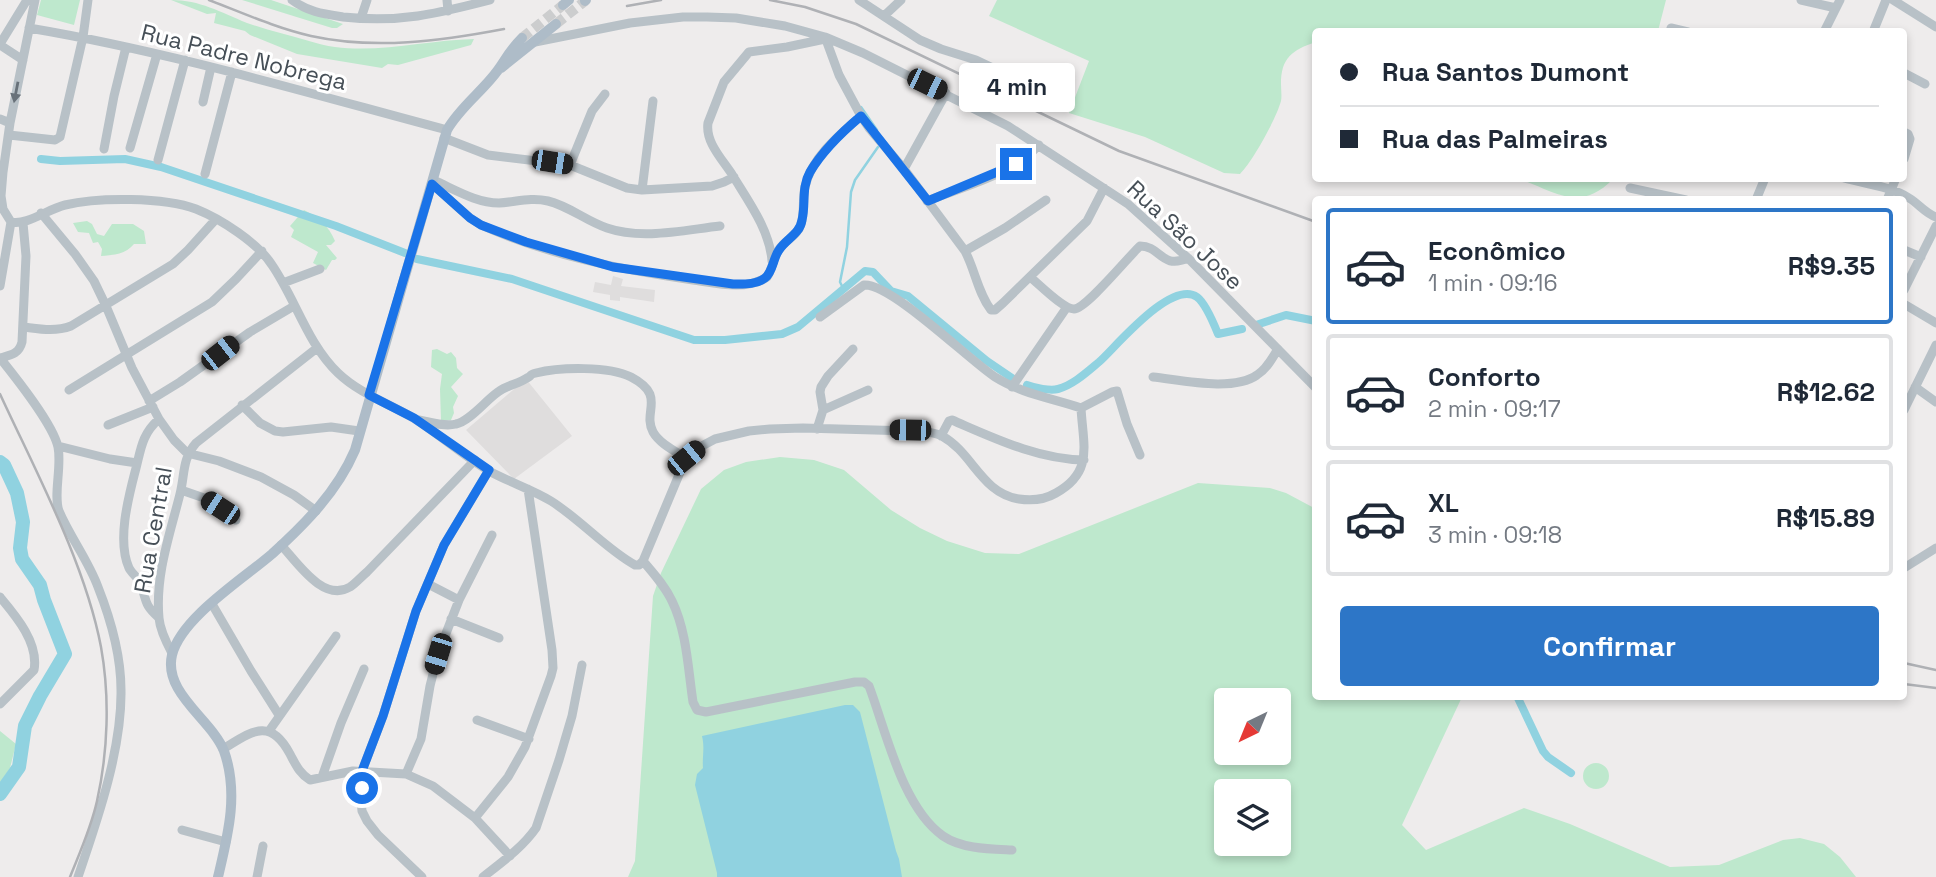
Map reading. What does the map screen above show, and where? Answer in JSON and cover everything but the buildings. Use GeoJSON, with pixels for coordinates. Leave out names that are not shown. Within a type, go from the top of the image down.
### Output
{"type":"FeatureCollection","features":[{"type":"Feature","properties":{"kind":"main road"},"geometry":{"type":"LineString","coordinates":[[218,877],[232,807],[232,788],[223,749],[178,687],[172,674],[172,653],[193,620],[281,545],[333,490],[348,465],[359,432],[445,134],[460,111],[498,70],[506,56],[524,41],[556,24]]}},
{"type":"Feature","properties":{"kind":"main road"},"geometry":{"type":"LineString","coordinates":[[498,70],[510,62],[524,41]]}},
{"type":"Feature","properties":{"kind":"street"},"geometry":{"type":"LineString","coordinates":[[23,60],[0,44],[27,0]]}},
{"type":"Feature","properties":{"kind":"street"},"geometry":{"type":"LineString","coordinates":[[0,286],[11,222],[3,209],[1,195],[10,123],[35,0]]}},
{"type":"Feature","properties":{"kind":"street"},"geometry":{"type":"LineString","coordinates":[[9,135],[59,139],[83,37],[88,0]]}},
{"type":"Feature","properties":{"kind":"street"},"geometry":{"type":"LineString","coordinates":[[292,0],[319,13],[361,18],[411,18],[490,0]]}},
{"type":"Feature","properties":{"kind":"street"},"geometry":{"type":"LineString","coordinates":[[361,18],[367,0]]}},
{"type":"Feature","properties":{"kind":"street"},"geometry":{"type":"LineString","coordinates":[[447,0],[448,11]]}},
{"type":"Feature","properties":{"kind":"street"},"geometry":{"type":"LineString","coordinates":[[859,0],[920,40],[976,60],[1056,98]]}},
{"type":"Feature","properties":{"kind":"street"},"geometry":{"type":"LineString","coordinates":[[885,15],[901,0]]}},
{"type":"Feature","properties":{"kind":"street"},"geometry":{"type":"LineString","coordinates":[[1801,0],[1838,4],[1826,28]]}},
{"type":"Feature","properties":{"kind":"street"},"geometry":{"type":"LineString","coordinates":[[1875,28],[1886,0]]}},
{"type":"Feature","properties":{"kind":"street"},"geometry":{"type":"LineString","coordinates":[[1893,0],[1936,27]]}},
{"type":"Feature","properties":{"kind":"street","name":"Rua São Jose"},"geometry":{"type":"LineString","coordinates":[[524,41],[629,23],[699,17],[736,18],[825,38],[863,53],[998,120],[1104,188],[1149,221],[1312,384]]}},
{"type":"Feature","properties":{"kind":"street","name":"Rua Padre Nobrega"},"geometry":{"type":"LineString","coordinates":[[29,28],[83,37],[232,72],[445,134],[488,155],[570,165],[627,188],[642,190],[712,186],[734,177]]}},
{"type":"Feature","properties":{"kind":"street"},"geometry":{"type":"LineString","coordinates":[[772,266],[771,250],[764,231],[710,140],[707,129],[724,82],[749,52],[825,38],[839,75],[861,116],[965,251],[985,302],[992,310],[1003,303],[1087,221],[1104,188]]}},
{"type":"Feature","properties":{"kind":"street"},"geometry":{"type":"LineString","coordinates":[[104,149],[126,47]]}},
{"type":"Feature","properties":{"kind":"street"},"geometry":{"type":"LineString","coordinates":[[130,148],[157,54]]}},
{"type":"Feature","properties":{"kind":"street"},"geometry":{"type":"LineString","coordinates":[[158,160],[185,60]]}},
{"type":"Feature","properties":{"kind":"street"},"geometry":{"type":"LineString","coordinates":[[204,102],[211,67]]}},
{"type":"Feature","properties":{"kind":"street"},"geometry":{"type":"LineString","coordinates":[[205,174],[232,72]]}},
{"type":"Feature","properties":{"kind":"street"},"geometry":{"type":"LineString","coordinates":[[1907,75],[1925,84]]}},
{"type":"Feature","properties":{"kind":"street"},"geometry":{"type":"LineString","coordinates":[[904,169],[946,93]]}},
{"type":"Feature","properties":{"kind":"street"},"geometry":{"type":"LineString","coordinates":[[570,165],[592,111],[605,94]]}},
{"type":"Feature","properties":{"kind":"street"},"geometry":{"type":"LineString","coordinates":[[642,190],[653,101]]}},
{"type":"Feature","properties":{"kind":"street"},"geometry":{"type":"LineString","coordinates":[[433,182],[470,218],[481,225],[548,249],[613,267],[733,284],[752,284],[762,280],[782,246],[800,227],[804,190],[810,173],[829,146],[861,116]]}},
{"type":"Feature","properties":{"kind":"street"},"geometry":{"type":"LineString","coordinates":[[0,119],[10,123]]}},
{"type":"Feature","properties":{"kind":"street"},"geometry":{"type":"LineString","coordinates":[[928,201],[1006,170],[1024,159],[1039,145]]}},
{"type":"Feature","properties":{"kind":"street"},"geometry":{"type":"LineString","coordinates":[[433,182],[472,198],[490,202],[536,199],[551,202],[595,224],[625,233],[720,226]]}},
{"type":"Feature","properties":{"kind":"street"},"geometry":{"type":"LineString","coordinates":[[1860,182],[1904,196]]}},
{"type":"Feature","properties":{"kind":"street"},"geometry":{"type":"LineString","coordinates":[[1889,196],[1894,182]]}},
{"type":"Feature","properties":{"kind":"street"},"geometry":{"type":"LineString","coordinates":[[1630,188],[1667,196]]}},
{"type":"Feature","properties":{"kind":"street"},"geometry":{"type":"LineString","coordinates":[[1907,197],[1924,212],[1936,217]]}},
{"type":"Feature","properties":{"kind":"street"},"geometry":{"type":"LineString","coordinates":[[11,222],[23,223],[41,213],[68,204],[150,200],[175,203],[216,219],[262,251],[273,265],[317,348],[340,375],[369,395],[414,418],[489,470],[561,508],[635,565],[641,563],[686,458],[715,439],[770,429],[910,430],[941,436],[959,451],[995,490],[1010,498],[1040,500],[1063,489],[1077,476],[1084,460],[1081,408]]}},
{"type":"Feature","properties":{"kind":"street"},"geometry":{"type":"LineString","coordinates":[[965,251],[1046,200]]}},
{"type":"Feature","properties":{"kind":"street"},"geometry":{"type":"LineString","coordinates":[[41,213],[85,266],[106,306],[132,368],[159,419],[174,440],[187,453],[219,461],[261,477],[316,511]]}},
{"type":"Feature","properties":{"kind":"street"},"geometry":{"type":"LineString","coordinates":[[24,327],[61,329],[106,306],[173,264],[216,219]]}},
{"type":"Feature","properties":{"kind":"street"},"geometry":{"type":"LineString","coordinates":[[23,223],[26,256],[22,342],[15,354],[0,358],[36,408],[58,446],[58,508],[97,584],[114,636],[119,662],[120,714],[97,823],[78,877]]}},
{"type":"Feature","properties":{"kind":"street"},"geometry":{"type":"LineString","coordinates":[[1907,284],[1936,226]]}},
{"type":"Feature","properties":{"kind":"street"},"geometry":{"type":"LineString","coordinates":[[1030,277],[1067,307],[1077,309],[1140,246],[1147,246],[1171,262],[1176,263],[1188,258]]}},
{"type":"Feature","properties":{"kind":"street"},"geometry":{"type":"LineString","coordinates":[[69,390],[212,302],[262,251]]}},
{"type":"Feature","properties":{"kind":"street"},"geometry":{"type":"LineString","coordinates":[[1907,251],[1921,257]]}},
{"type":"Feature","properties":{"kind":"street"},"geometry":{"type":"LineString","coordinates":[[283,284],[320,269]]}},
{"type":"Feature","properties":{"kind":"street"},"geometry":{"type":"LineString","coordinates":[[820,317],[864,285],[875,286],[929,323],[992,375],[1012,387],[1081,408],[1117,391],[1140,454]]}},
{"type":"Feature","properties":{"kind":"street"},"geometry":{"type":"LineString","coordinates":[[108,425],[151,404],[243,336],[294,306]]}},
{"type":"Feature","properties":{"kind":"street"},"geometry":{"type":"LineString","coordinates":[[1907,306],[1936,323]]}},
{"type":"Feature","properties":{"kind":"street"},"geometry":{"type":"LineString","coordinates":[[1012,387],[1067,307]]}},
{"type":"Feature","properties":{"kind":"street"},"geometry":{"type":"LineString","coordinates":[[1907,403],[1936,345]]}},
{"type":"Feature","properties":{"kind":"street","name":"Rua Central"},"geometry":{"type":"LineString","coordinates":[[172,653],[163,635],[159,617],[162,566],[181,490],[187,453],[242,405],[317,348]]}},
{"type":"Feature","properties":{"kind":"street"},"geometry":{"type":"LineString","coordinates":[[817,429],[823,410],[821,387],[853,349]]}},
{"type":"Feature","properties":{"kind":"street"},"geometry":{"type":"LineString","coordinates":[[1153,377],[1207,383],[1240,382],[1260,374],[1278,349]]}},
{"type":"Feature","properties":{"kind":"street"},"geometry":{"type":"LineString","coordinates":[[414,418],[447,425],[456,424],[507,385],[526,379],[532,374],[572,370],[617,372],[639,382],[648,391],[652,401],[651,429],[665,444],[686,458]]}},
{"type":"Feature","properties":{"kind":"street"},"geometry":{"type":"LineString","coordinates":[[1914,387],[1936,402]]}},
{"type":"Feature","properties":{"kind":"street"},"geometry":{"type":"LineString","coordinates":[[823,410],[868,390]]}},
{"type":"Feature","properties":{"kind":"street"},"geometry":{"type":"LineString","coordinates":[[242,405],[260,423],[275,431],[331,427],[359,432]]}},
{"type":"Feature","properties":{"kind":"street"},"geometry":{"type":"LineString","coordinates":[[159,419],[145,435],[126,508],[124,533],[130,569],[140,582],[144,600],[159,617]]}},
{"type":"Feature","properties":{"kind":"street"},"geometry":{"type":"LineString","coordinates":[[941,436],[950,420],[1050,458],[1084,460]]}},
{"type":"Feature","properties":{"kind":"street"},"geometry":{"type":"LineString","coordinates":[[58,446],[137,463]]}},
{"type":"Feature","properties":{"kind":"street"},"geometry":{"type":"LineString","coordinates":[[281,545],[327,590],[350,587],[475,460]]}},
{"type":"Feature","properties":{"kind":"street"},"geometry":{"type":"LineString","coordinates":[[415,875],[367,821],[362,811],[362,771],[416,611],[444,545],[489,470]]}},
{"type":"Feature","properties":{"kind":"street"},"geometry":{"type":"LineString","coordinates":[[475,818],[514,768],[551,676],[553,660],[528,489]]}},
{"type":"Feature","properties":{"kind":"street"},"geometry":{"type":"LineString","coordinates":[[181,490],[206,499],[236,520]]}},
{"type":"Feature","properties":{"kind":"street"},"geometry":{"type":"LineString","coordinates":[[406,774],[421,739],[432,677],[451,619],[492,535]]}},
{"type":"Feature","properties":{"kind":"street"},"geometry":{"type":"LineString","coordinates":[[1907,566],[1936,548]]}},
{"type":"Feature","properties":{"kind":"street"},"geometry":{"type":"LineString","coordinates":[[641,563],[662,584],[678,617],[696,710],[706,712],[864,682],[869,686],[891,751],[915,805],[930,824],[945,837],[965,845],[1012,850]]}},
{"type":"Feature","properties":{"kind":"street"},"geometry":{"type":"LineString","coordinates":[[428,584],[459,600]]}},
{"type":"Feature","properties":{"kind":"street"},"geometry":{"type":"LineString","coordinates":[[0,597],[18,620],[34,653],[35,664],[34,670],[0,704]]}},
{"type":"Feature","properties":{"kind":"street"},"geometry":{"type":"LineString","coordinates":[[212,604],[279,715]]}},
{"type":"Feature","properties":{"kind":"street"},"geometry":{"type":"LineString","coordinates":[[451,619],[499,638]]}},
{"type":"Feature","properties":{"kind":"street"},"geometry":{"type":"LineString","coordinates":[[273,733],[279,715],[336,636]]}},
{"type":"Feature","properties":{"kind":"street"},"geometry":{"type":"LineString","coordinates":[[484,877],[530,836],[540,819],[572,716],[582,665]]}},
{"type":"Feature","properties":{"kind":"street"},"geometry":{"type":"LineString","coordinates":[[321,777],[364,669]]}},
{"type":"Feature","properties":{"kind":"street"},"geometry":{"type":"LineString","coordinates":[[477,720],[528,738]]}},
{"type":"Feature","properties":{"kind":"street"},"geometry":{"type":"LineString","coordinates":[[223,749],[250,732],[261,729],[273,733],[283,742],[302,774],[310,780],[343,772],[406,774],[433,786],[475,818],[510,856]]}},
{"type":"Feature","properties":{"kind":"street"},"geometry":{"type":"LineString","coordinates":[[182,830],[226,842]]}},
{"type":"Feature","properties":{"kind":"street"},"geometry":{"type":"LineString","coordinates":[[257,877],[263,846]]}},
{"type":"Feature","properties":{"kind":"shaded area"},"geometry":{"type":"Polygon","coordinates":[[[613,276],[623,279],[621,286],[655,290],[654,302],[620,297],[620,301],[610,300],[610,295],[593,292],[595,282],[611,285],[613,276]]]}},
{"type":"Feature","properties":{"kind":"shaded area"},"geometry":{"type":"Polygon","coordinates":[[[526,379],[572,436],[514,479],[466,430],[526,379]]]}},
{"type":"Feature","properties":{"kind":"green space"},"geometry":{"type":"Polygon","coordinates":[[[41,0],[80,0],[74,25],[37,15],[41,0]]]}},
{"type":"Feature","properties":{"kind":"green space"},"geometry":{"type":"Polygon","coordinates":[[[171,0],[201,4],[255,26],[335,47],[370,48],[474,39],[471,45],[398,65],[388,64],[382,68],[297,54],[245,31],[214,23],[216,13],[207,14],[171,0]]]}},
{"type":"Feature","properties":{"kind":"green space"},"geometry":{"type":"Polygon","coordinates":[[[242,0],[271,0],[343,24],[332,28],[242,0]]]}},
{"type":"Feature","properties":{"kind":"green space"},"geometry":{"type":"Polygon","coordinates":[[[997,0],[1666,0],[1659,28],[1312,28],[1312,44],[1294,52],[1286,61],[1278,109],[1257,150],[1240,174],[1224,173],[1145,137],[1069,113],[1089,61],[989,16],[997,0]]]}},
{"type":"Feature","properties":{"kind":"green space"},"geometry":{"type":"Polygon","coordinates":[[[1527,182],[1609,182],[1589,195],[1556,194],[1527,182]]]}},
{"type":"Feature","properties":{"kind":"green space"},"geometry":{"type":"Polygon","coordinates":[[[304,210],[322,222],[335,241],[326,245],[337,258],[332,260],[326,270],[313,263],[318,252],[291,237],[294,230],[290,226],[304,210]]]}},
{"type":"Feature","properties":{"kind":"green space"},"geometry":{"type":"Polygon","coordinates":[[[87,221],[92,224],[97,234],[104,236],[112,224],[133,224],[144,231],[146,244],[134,244],[123,252],[101,256],[102,249],[98,242],[93,243],[89,233],[78,232],[73,223],[87,221]]]}},
{"type":"Feature","properties":{"kind":"green space"},"geometry":{"type":"Polygon","coordinates":[[[437,349],[447,354],[451,352],[456,358],[457,368],[463,374],[451,387],[458,396],[451,420],[441,421],[442,374],[431,367],[432,350],[437,349]]]}},
{"type":"Feature","properties":{"kind":"green space"},"geometry":{"type":"Polygon","coordinates":[[[780,457],[814,460],[844,470],[891,510],[947,541],[985,553],[1019,554],[1198,483],[1270,488],[1286,493],[1312,507],[1312,700],[1461,700],[1402,825],[1426,850],[1524,808],[1570,824],[1670,867],[1719,865],[1783,840],[1800,838],[1824,844],[1840,857],[1856,877],[628,877],[635,861],[653,596],[661,573],[701,489],[724,470],[746,462],[780,457]]]}},
{"type":"Feature","properties":{"kind":"green space"},"geometry":{"type":"Polygon","coordinates":[[[0,731],[16,744],[10,768],[0,783],[0,731]]]}},
{"type":"Feature","properties":{"kind":"green space"},"geometry":{"type":"Polygon","coordinates":[[[1596,763],[1605,767],[1609,776],[1605,785],[1596,789],[1587,785],[1583,776],[1587,767],[1596,763]]]}},
{"type":"Feature","properties":{"kind":"water"},"geometry":{"type":"Polygon","coordinates":[[[853,705],[860,712],[902,877],[717,877],[695,785],[697,774],[703,768],[702,736],[853,705]]]}},
{"type":"Feature","properties":{"kind":"waterway"},"geometry":{"type":"LineString","coordinates":[[861,107],[877,130]]}},
{"type":"Feature","properties":{"kind":"waterway"},"geometry":{"type":"LineString","coordinates":[[844,290],[840,282],[847,247],[851,192],[855,180],[878,147]]}},
{"type":"Feature","properties":{"kind":"waterway"},"geometry":{"type":"LineString","coordinates":[[41,159],[125,159],[161,167],[336,226],[405,253]]}},
{"type":"Feature","properties":{"kind":"waterway"},"geometry":{"type":"LineString","coordinates":[[417,259],[512,279],[694,340],[725,340],[782,334],[798,327],[865,271],[873,272],[891,291],[908,296],[987,361],[1015,380]]}},
{"type":"Feature","properties":{"kind":"waterway"},"geometry":{"type":"LineString","coordinates":[[1027,385],[1051,390],[1080,378],[1159,306],[1186,294],[1200,300],[1218,334],[1242,329]]}},
{"type":"Feature","properties":{"kind":"waterway"},"geometry":{"type":"LineString","coordinates":[[1256,325],[1286,315],[1312,320]]}},
{"type":"Feature","properties":{"kind":"waterway"},"geometry":{"type":"LineString","coordinates":[[0,462],[17,493],[23,522],[20,548],[22,559],[40,585],[65,654],[25,726],[19,767],[0,794]]}},
{"type":"Feature","properties":{"kind":"waterway"},"geometry":{"type":"LineString","coordinates":[[1519,700],[1543,751],[1571,773]]}},
{"type":"Feature","properties":{"kind":"tunnel"},"geometry":{"type":"LineString","coordinates":[[556,24],[585,1]]}},
{"type":"Feature","properties":{"kind":"tunnel"},"geometry":{"type":"LineString","coordinates":[[522,38],[563,5]]}},
{"type":"Feature","properties":{"kind":"railway"},"geometry":{"type":"LineString","coordinates":[[209,0],[285,29],[359,43],[408,42],[504,29]]}},
{"type":"Feature","properties":{"kind":"railway"},"geometry":{"type":"LineString","coordinates":[[627,6],[661,0]]}},
{"type":"Feature","properties":{"kind":"railway"},"geometry":{"type":"LineString","coordinates":[[770,0],[805,7],[856,24],[1119,151],[1312,221]]}},
{"type":"Feature","properties":{"kind":"railway"},"geometry":{"type":"LineString","coordinates":[[0,394],[72,551],[94,615],[104,666],[106,724],[101,782],[92,821],[70,877]]}},
{"type":"Feature","properties":{"kind":"railway"},"geometry":{"type":"LineString","coordinates":[[1907,664],[1936,670]]}},
{"type":"Feature","properties":{"kind":"railway"},"geometry":{"type":"LineString","coordinates":[[1907,684],[1936,688]]}},
{"type":"Feature","properties":{"kind":"route"},"geometry":{"type":"LineString","coordinates":[[362,788],[362,771],[383,716],[416,611],[444,545],[489,470],[414,418],[369,395],[432,184],[481,225],[526,242],[637,272],[752,284],[766,277],[776,253],[800,227],[806,181],[818,160],[841,132],[861,116],[928,201],[1016,164]]}}]}
